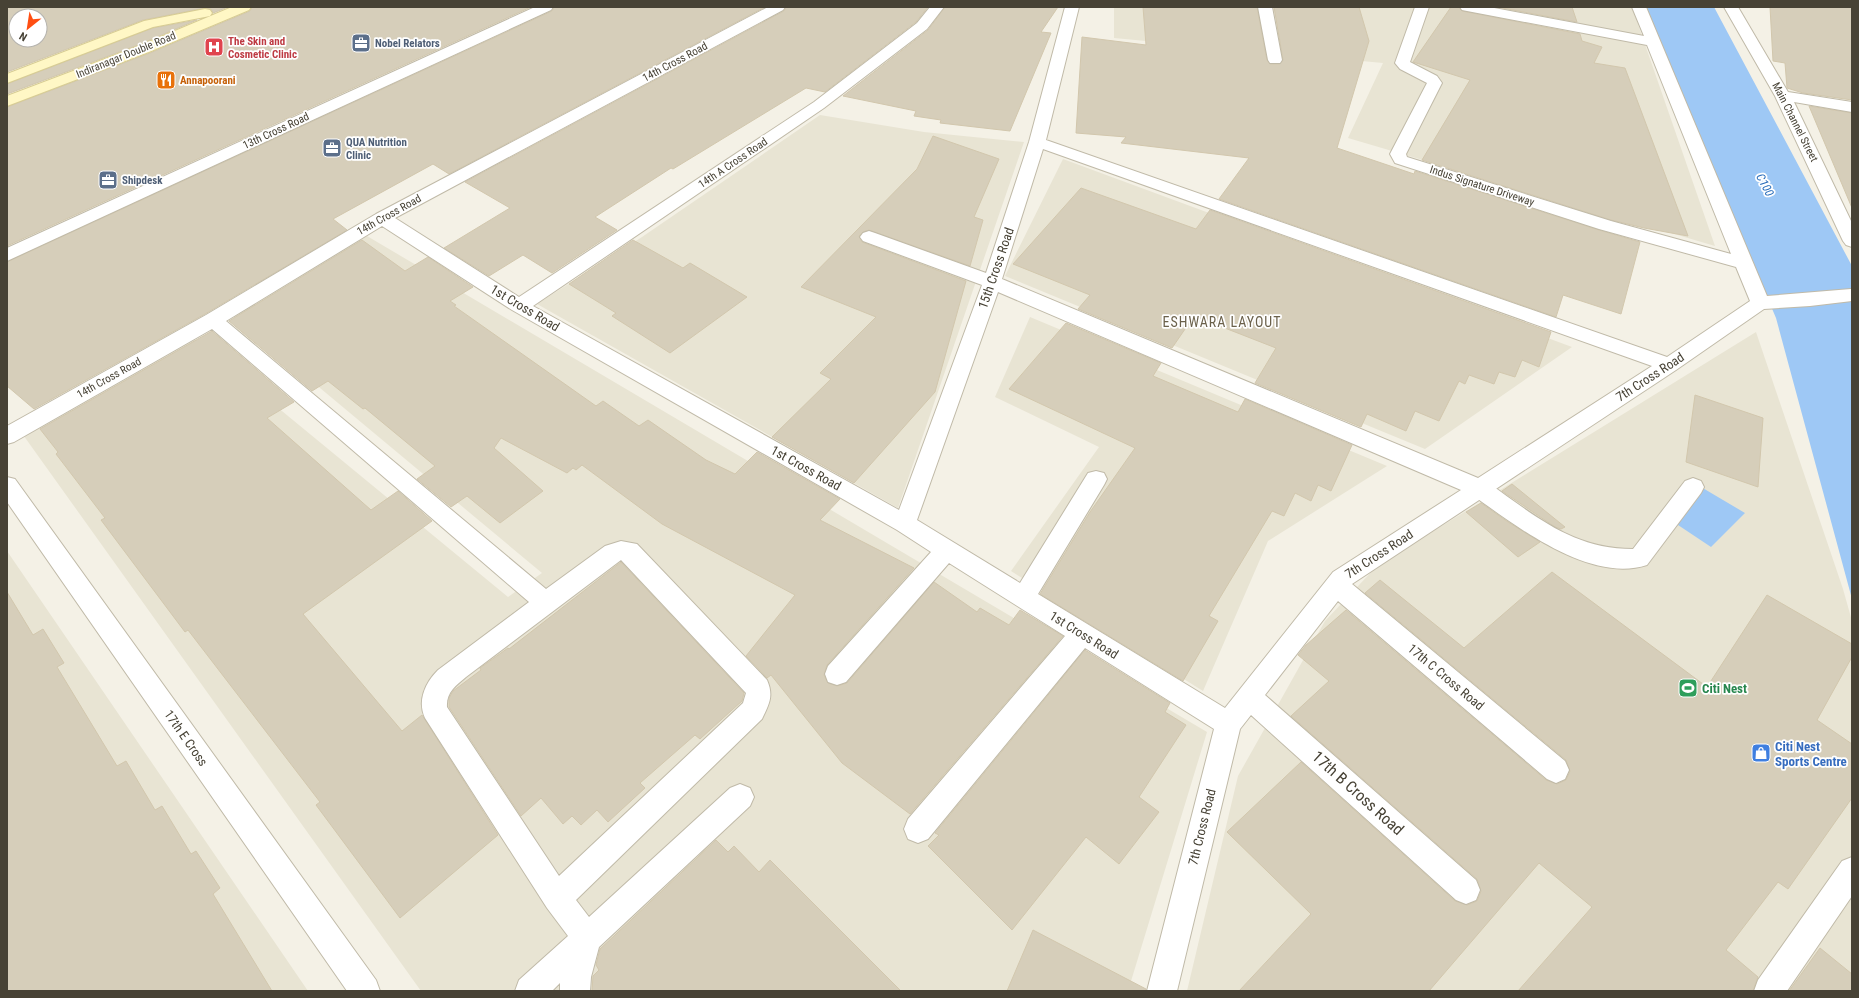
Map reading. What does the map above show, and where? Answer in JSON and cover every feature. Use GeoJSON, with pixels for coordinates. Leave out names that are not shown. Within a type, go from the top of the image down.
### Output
{"type":"FeatureCollection","features":[{"type":"Feature","properties":{"kind":"street","name":"Indiranagar Double Road"},"geometry":{"type":"LineString","coordinates":[[7,79],[149,24],[235,7]]}},
{"type":"Feature","properties":{"kind":"street","name":"Indiranagar Double Road"},"geometry":{"type":"LineString","coordinates":[[7,101],[118,59],[244,7]]}},
{"type":"Feature","properties":{"kind":"street","name":"13th Cross Road"},"geometry":{"type":"LineString","coordinates":[[7,255],[546,7]]}},
{"type":"Feature","properties":{"kind":"street","name":"14th Cross Road"},"geometry":{"type":"LineString","coordinates":[[7,436],[213,320],[382,218],[778,7]]}},
{"type":"Feature","properties":{"kind":"street","name":"14th A Cross Road"},"geometry":{"type":"LineString","coordinates":[[520,306],[819,105],[922,26],[937,7]]}},
{"type":"Feature","properties":{"kind":"street","name":"15th Cross Road"},"geometry":{"type":"LineString","coordinates":[[905,524],[992,282],[1037,142],[1072,7]]}},
{"type":"Feature","properties":{"kind":"street"},"geometry":{"type":"LineString","coordinates":[[1265,7],[1275,60]]}},
{"type":"Feature","properties":{"kind":"street","name":"Indus Signature Driveway"},"geometry":{"type":"LineString","coordinates":[[1422,7],[1402,63],[1405,66],[1432,79],[1435,83],[1398,154],[1401,160],[1605,225],[1744,263]]}},
{"type":"Feature","properties":{"kind":"street"},"geometry":{"type":"LineString","coordinates":[[1468,7],[1653,42]]}},
{"type":"Feature","properties":{"kind":"street"},"geometry":{"type":"LineString","coordinates":[[1639,7],[1760,303],[1810,300],[1851,295]]}},
{"type":"Feature","properties":{"kind":"street","name":"Main Channel Street"},"geometry":{"type":"LineString","coordinates":[[1731,7],[1783,96],[1852,241]]}},
{"type":"Feature","properties":{"kind":"street"},"geometry":{"type":"LineString","coordinates":[[98,44],[118,59]]}},
{"type":"Feature","properties":{"kind":"street"},"geometry":{"type":"LineString","coordinates":[[1783,96],[1852,107]]}},
{"type":"Feature","properties":{"kind":"street"},"geometry":{"type":"LineString","coordinates":[[1037,142],[1669,365]]}},
{"type":"Feature","properties":{"kind":"street","name":"1st Cross Road"},"geometry":{"type":"LineString","coordinates":[[382,218],[520,306],[905,524],[1228,724]]}},
{"type":"Feature","properties":{"kind":"street"},"geometry":{"type":"LineString","coordinates":[[869,237],[992,282],[1480,488],[1556,541],[1578,551],[1600,557],[1621,559],[1639,558],[1693,487]]}},
{"type":"Feature","properties":{"kind":"street","name":"7th Cross Road"},"geometry":{"type":"LineString","coordinates":[[1162,991],[1228,724],[1341,579],[1669,365],[1760,303]]}},
{"type":"Feature","properties":{"kind":"street"},"geometry":{"type":"LineString","coordinates":[[213,320],[546,603]]}},
{"type":"Feature","properties":{"kind":"street"},"geometry":{"type":"LineString","coordinates":[[1024,598],[1096,479]]}},
{"type":"Feature","properties":{"kind":"street","name":"17th E Cross"},"geometry":{"type":"LineString","coordinates":[[7,485],[365,991]]}},
{"type":"Feature","properties":{"kind":"street"},"geometry":{"type":"LineString","coordinates":[[557,898],[753,711],[759,696],[758,688],[629,551],[621,550],[613,553],[546,603],[446,678],[438,687],[433,698],[434,710],[557,898],[586,938]]}},
{"type":"Feature","properties":{"kind":"street"},"geometry":{"type":"LineString","coordinates":[[837,674],[947,550]]}},
{"type":"Feature","properties":{"kind":"street","name":"17th C Cross Road"},"geometry":{"type":"LineString","coordinates":[[1336,585],[1556,770]]}},
{"type":"Feature","properties":{"kind":"street"},"geometry":{"type":"LineString","coordinates":[[918,828],[1082,634]]}},
{"type":"Feature","properties":{"kind":"street","name":"17th B Cross Road"},"geometry":{"type":"LineString","coordinates":[[1249,697],[1466,890]]}},
{"type":"Feature","properties":{"kind":"street"},"geometry":{"type":"LineString","coordinates":[[530,991],[740,798]]}},
{"type":"Feature","properties":{"kind":"street"},"geometry":{"type":"LineString","coordinates":[[1769,991],[1852,871]]}},
{"type":"Feature","properties":{"kind":"street"},"geometry":{"type":"LineString","coordinates":[[575,991],[576,977],[586,938]]}},
{"type":"Feature","properties":{"kind":"shaded area"},"geometry":{"type":"Polygon","coordinates":[[[1114,7],[1632,7],[1715,246],[1348,138],[1383,63],[1114,38],[1114,7]]]}},
{"type":"Feature","properties":{"kind":"shaded area"},"geometry":{"type":"Polygon","coordinates":[[[820,115],[924,132],[1024,142],[898,508],[537,304],[642,237],[820,115]]]}},
{"type":"Feature","properties":{"kind":"shaded area"},"geometry":{"type":"Polygon","coordinates":[[[1063,159],[1572,347],[1425,449],[1005,276],[1063,159]]]}},
{"type":"Feature","properties":{"kind":"shaded area"},"geometry":{"type":"Polygon","coordinates":[[[367,236],[1207,732],[1128,991],[421,991],[21,432],[192,337],[508,597],[542,573],[230,313],[367,236]]]}},
{"type":"Feature","properties":{"kind":"shaded area"},"geometry":{"type":"Polygon","coordinates":[[[1030,317],[1387,466],[1268,541],[1203,691],[1011,571],[1099,447],[995,397],[1030,317]]]}},
{"type":"Feature","properties":{"kind":"shaded area"},"geometry":{"type":"Polygon","coordinates":[[[1756,332],[1843,589],[1852,621],[1852,991],[1187,991],[1238,776],[1325,621],[1377,566],[1756,332]]]}},
{"type":"Feature","properties":{"kind":"shaded area"},"geometry":{"type":"Polygon","coordinates":[[[7,551],[308,991],[7,991],[7,551]]]}},
{"type":"Feature","properties":{"kind":"water","name":"C100"},"geometry":{"type":"Polygon","coordinates":[[[1644,7],[1714,7],[1852,266],[1852,599],[1776,318],[1644,7]]]}},
{"type":"Feature","properties":{"kind":"water"},"geometry":{"type":"Polygon","coordinates":[[[1701,487],[1745,513],[1711,547],[1672,521],[1701,487]]]}},
{"type":"Feature","properties":{"kind":"building"},"geometry":{"type":"Polygon","coordinates":[[[7,7],[228,7],[213,13],[211,9],[205,8],[143,20],[7,72],[7,7]]]}},
{"type":"Feature","properties":{"kind":"building"},"geometry":{"type":"Polygon","coordinates":[[[252,7],[531,7],[7,246],[7,107],[150,53],[250,11],[252,7]]]}},
{"type":"Feature","properties":{"kind":"building"},"geometry":{"type":"Polygon","coordinates":[[[554,7],[765,7],[449,174],[433,164],[333,219],[347,230],[205,314],[34,409],[7,386],[7,262],[552,11],[554,7]]]}},
{"type":"Feature","properties":{"kind":"building"},"geometry":{"type":"Polygon","coordinates":[[[786,7],[928,7],[916,22],[825,92],[806,88],[673,169],[671,168],[595,217],[617,230],[552,273],[523,255],[489,276],[444,248],[510,208],[465,182],[784,11],[786,7]]]}},
{"type":"Feature","properties":{"kind":"building"},"geometry":{"type":"Polygon","coordinates":[[[945,7],[1058,7],[1041,32],[1051,33],[1010,131],[940,123],[941,120],[914,116],[916,111],[843,96],[928,30],[945,7]]]}},
{"type":"Feature","properties":{"kind":"building"},"geometry":{"type":"Polygon","coordinates":[[[1143,7],[1257,7],[1267,60],[1270,64],[1280,64],[1283,60],[1274,7],[1359,7],[1369,41],[1337,148],[1414,174],[1415,171],[1640,242],[1621,314],[1563,295],[1556,317],[1219,199],[1249,158],[1121,143],[1126,137],[1076,133],[1082,37],[1146,45],[1143,7]]]}},
{"type":"Feature","properties":{"kind":"building"},"geometry":{"type":"Polygon","coordinates":[[[1451,7],[1459,7],[1462,11],[1580,34],[1582,41],[1602,47],[1594,63],[1625,68],[1688,236],[1611,220],[1422,160],[1470,80],[1413,62],[1451,7]]]}},
{"type":"Feature","properties":{"kind":"building"},"geometry":{"type":"Polygon","coordinates":[[[1497,7],[1572,7],[1577,22],[1497,7]]]}},
{"type":"Feature","properties":{"kind":"building"},"geometry":{"type":"Polygon","coordinates":[[[1770,7],[1852,7],[1852,100],[1803,93],[1787,88],[1785,63],[1773,61],[1770,7]]]}},
{"type":"Feature","properties":{"kind":"building"},"geometry":{"type":"Polygon","coordinates":[[[197,20],[138,45],[7,94],[7,84],[153,28],[197,20]]]}},
{"type":"Feature","properties":{"kind":"building"},"geometry":{"type":"Polygon","coordinates":[[[1809,106],[1852,113],[1852,208],[1809,106]]]}},
{"type":"Feature","properties":{"kind":"building"},"geometry":{"type":"Polygon","coordinates":[[[933,136],[999,159],[974,217],[983,220],[970,266],[869,230],[863,232],[859,236],[862,242],[966,281],[935,392],[854,483],[772,437],[831,379],[820,373],[876,317],[801,287],[917,169],[933,136]]]}},
{"type":"Feature","properties":{"kind":"building"},"geometry":{"type":"Polygon","coordinates":[[[1081,188],[1196,229],[1210,210],[1551,332],[1539,367],[1522,360],[1515,377],[1499,372],[1494,384],[1469,375],[1465,384],[1459,381],[1439,421],[1415,411],[1406,431],[1367,414],[1361,427],[1255,383],[1276,348],[1194,316],[1172,348],[1078,309],[1090,295],[1013,264],[1081,188]]]}},
{"type":"Feature","properties":{"kind":"building"},"geometry":{"type":"Polygon","coordinates":[[[362,240],[405,271],[428,257],[473,287],[450,301],[456,305],[454,306],[596,406],[603,401],[639,426],[648,420],[706,460],[735,474],[757,452],[840,499],[820,520],[914,568],[827,665],[824,675],[828,683],[837,686],[847,683],[934,582],[977,612],[980,608],[1009,625],[1020,610],[1063,636],[910,814],[842,763],[771,675],[767,678],[746,656],[795,595],[662,524],[582,465],[576,470],[573,468],[567,473],[501,438],[494,448],[543,491],[500,523],[467,496],[451,507],[417,479],[435,466],[365,408],[363,409],[328,381],[312,391],[229,321],[362,240]]]}},
{"type":"Feature","properties":{"kind":"building"},"geometry":{"type":"Polygon","coordinates":[[[633,240],[683,268],[690,263],[747,297],[670,353],[612,316],[616,313],[569,284],[633,240]]]}},
{"type":"Feature","properties":{"kind":"building"},"geometry":{"type":"Polygon","coordinates":[[[1066,323],[1161,363],[1153,376],[1238,412],[1245,399],[1352,445],[1331,491],[1318,485],[1311,501],[1295,493],[1284,516],[1272,511],[1209,616],[1218,621],[1183,681],[1040,594],[1090,512],[1135,448],[1009,389],[1066,323]]]}},
{"type":"Feature","properties":{"kind":"building"},"geometry":{"type":"Polygon","coordinates":[[[212,331],[294,402],[267,418],[371,510],[398,491],[432,521],[303,614],[402,731],[422,715],[498,835],[400,918],[316,805],[320,802],[188,630],[185,632],[101,520],[105,518],[56,454],[58,452],[40,429],[212,331]]]}},
{"type":"Feature","properties":{"kind":"building"},"geometry":{"type":"Polygon","coordinates":[[[1695,395],[1763,418],[1758,487],[1686,462],[1695,395]]]}},
{"type":"Feature","properties":{"kind":"building"},"geometry":{"type":"Polygon","coordinates":[[[1512,484],[1565,527],[1561,529],[1555,527],[1502,491],[1512,484]]]}},
{"type":"Feature","properties":{"kind":"building"},"geometry":{"type":"Polygon","coordinates":[[[1481,503],[1540,542],[1518,557],[1466,512],[1481,503]]]}},
{"type":"Feature","properties":{"kind":"building"},"geometry":{"type":"Polygon","coordinates":[[[621,562],[744,693],[742,701],[700,739],[695,735],[640,783],[645,788],[608,822],[597,810],[581,825],[572,816],[563,824],[541,798],[521,816],[449,707],[449,698],[453,691],[481,670],[480,668],[508,648],[509,649],[621,562]]]}},
{"type":"Feature","properties":{"kind":"building"},"geometry":{"type":"Polygon","coordinates":[[[1552,572],[1707,687],[1767,595],[1852,644],[1852,657],[1817,720],[1852,744],[1852,798],[1788,889],[1778,882],[1726,950],[1758,977],[1753,991],[1518,991],[1592,907],[1539,863],[1429,991],[1239,991],[1311,914],[1227,832],[1301,762],[1455,901],[1467,905],[1477,901],[1481,891],[1477,879],[1291,716],[1329,681],[1298,655],[1306,645],[1346,610],[1546,780],[1557,784],[1566,780],[1570,771],[1566,760],[1365,593],[1380,580],[1464,648],[1552,572]]]}},
{"type":"Feature","properties":{"kind":"building"},"geometry":{"type":"Polygon","coordinates":[[[7,592],[33,635],[43,629],[64,663],[57,667],[117,766],[126,761],[155,810],[162,806],[191,854],[196,851],[220,888],[213,894],[272,991],[7,991],[7,592]]]}},
{"type":"Feature","properties":{"kind":"building"},"geometry":{"type":"Polygon","coordinates":[[[1085,650],[1170,703],[1165,712],[1186,725],[1139,797],[1159,812],[1119,864],[1086,837],[1012,930],[928,846],[939,835],[935,833],[1085,650]]]}},
{"type":"Feature","properties":{"kind":"building"},"geometry":{"type":"Polygon","coordinates":[[[716,840],[728,852],[734,846],[759,872],[770,860],[901,991],[592,991],[593,976],[599,970],[596,965],[600,949],[716,840]]]}},
{"type":"Feature","properties":{"kind":"building"},"geometry":{"type":"Polygon","coordinates":[[[1033,930],[1146,989],[1146,991],[1007,991],[1033,930]]]}},
{"type":"Feature","properties":{"kind":"building"},"geometry":{"type":"Polygon","coordinates":[[[1820,948],[1852,974],[1852,991],[1789,991],[1820,948]]]}},
{"type":"Feature","properties":{"kind":"place","name":"Nobel Relators"},"geometry":{"type":"Point","coordinates":[361,43]}},
{"type":"Feature","properties":{"kind":"place","name":"The Skin and Cosmetic Clinic"},"geometry":{"type":"Point","coordinates":[214,47]}},
{"type":"Feature","properties":{"kind":"place","name":"Annapoorani"},"geometry":{"type":"Point","coordinates":[166,80]}},
{"type":"Feature","properties":{"kind":"place","name":"QUA Nutrition Clinic"},"geometry":{"type":"Point","coordinates":[332,148]}},
{"type":"Feature","properties":{"kind":"place","name":"Shipdesk"},"geometry":{"type":"Point","coordinates":[108,180]}},
{"type":"Feature","properties":{"kind":"place","name":"Citi Nest"},"geometry":{"type":"Point","coordinates":[1688,688]}},
{"type":"Feature","properties":{"kind":"place","name":"Citi Nest Sports Centre"},"geometry":{"type":"Point","coordinates":[1761,753]}},
{"type":"Feature","properties":{"kind":"district","name":"ESHWARA LAYOUT"},"geometry":{"type":"Point","coordinates":[1222,322]}}]}
